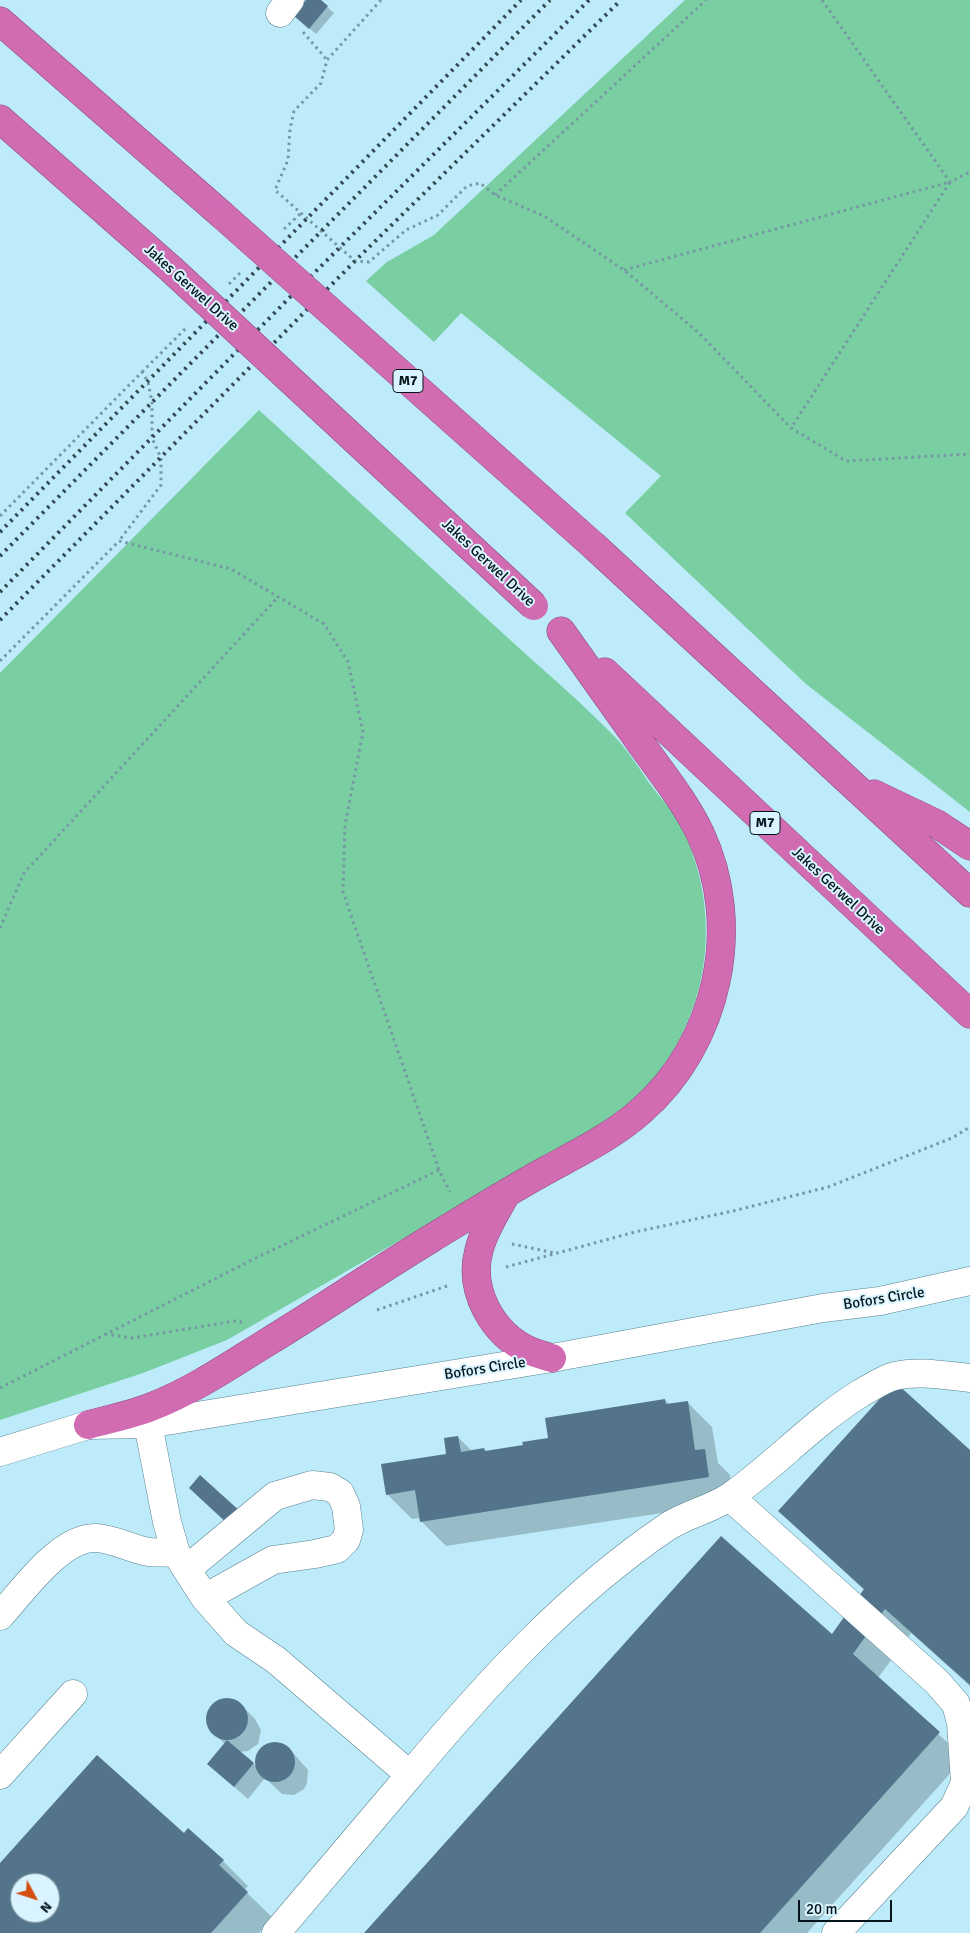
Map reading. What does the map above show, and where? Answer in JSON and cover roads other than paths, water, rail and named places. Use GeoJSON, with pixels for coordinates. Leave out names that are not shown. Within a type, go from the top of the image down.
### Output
{"type":"FeatureCollection","features":[{"type":"Feature","properties":{"kind":"highway","name":"M7"},"geometry":{"type":"LineString","coordinates":[[0,21],[221,214],[595,547],[970,892]]}},
{"type":"Feature","properties":{"kind":"highway","name":"Jakes Gerwel Drive"},"geometry":{"type":"LineString","coordinates":[[0,119],[171,269],[970,1014]]}},
{"type":"Feature","properties":{"kind":"highway"},"geometry":{"type":"LineString","coordinates":[[88,1425],[150,1407],[212,1376],[463,1219],[600,1140],[641,1112],[668,1084],[692,1049],[701,1030],[716,986],[721,932],[717,887],[701,834],[668,780],[561,631]]}},
{"type":"Feature","properties":{"kind":"highway"},"geometry":{"type":"LineString","coordinates":[[852,784],[937,824],[970,846]]}},
{"type":"Feature","properties":{"kind":"highway"},"geometry":{"type":"LineString","coordinates":[[506,1193],[483,1237],[477,1261],[476,1276],[480,1296],[492,1320],[530,1351],[552,1358]]}},
{"type":"Feature","properties":{"kind":"street","name":"Bofors Circle"},"geometry":{"type":"LineString","coordinates":[[0,1452],[88,1425],[148,1424],[552,1358],[823,1308],[880,1301],[970,1281]]}},
{"type":"Feature","properties":{"kind":"street"},"geometry":{"type":"LineString","coordinates":[[276,1933],[464,1710],[520,1651],[601,1577],[668,1526],[730,1497],[846,1403],[875,1384],[895,1376],[925,1374],[970,1378]]}},
{"type":"Feature","properties":{"kind":"street"},"geometry":{"type":"LineString","coordinates":[[148,1424],[167,1522],[181,1561],[205,1598],[236,1633],[276,1660],[410,1775]]}},
{"type":"Feature","properties":{"kind":"street"},"geometry":{"type":"LineString","coordinates":[[0,1616],[41,1571],[69,1545],[84,1538],[104,1540],[181,1561],[276,1496],[312,1485],[330,1487],[340,1493],[346,1506],[349,1530],[346,1540],[337,1548],[315,1554],[273,1560],[205,1598]]}},
{"type":"Feature","properties":{"kind":"street"},"geometry":{"type":"LineString","coordinates":[[730,1497],[937,1682],[956,1704],[961,1723],[965,1783],[954,1807],[836,1933]]}},
{"type":"Feature","properties":{"kind":"street"},"geometry":{"type":"LineString","coordinates":[[0,1775],[72,1694]]}},
{"type":"Feature","properties":{"kind":"railway"},"geometry":{"type":"LineString","coordinates":[[0,532],[521,0]]}},
{"type":"Feature","properties":{"kind":"railway"},"geometry":{"type":"LineString","coordinates":[[0,556],[550,0]]}},
{"type":"Feature","properties":{"kind":"railway"},"geometry":{"type":"LineString","coordinates":[[0,592],[298,289],[589,0]]}},
{"type":"Feature","properties":{"kind":"railway"},"geometry":{"type":"LineString","coordinates":[[0,620],[355,261],[621,0]]}}]}
